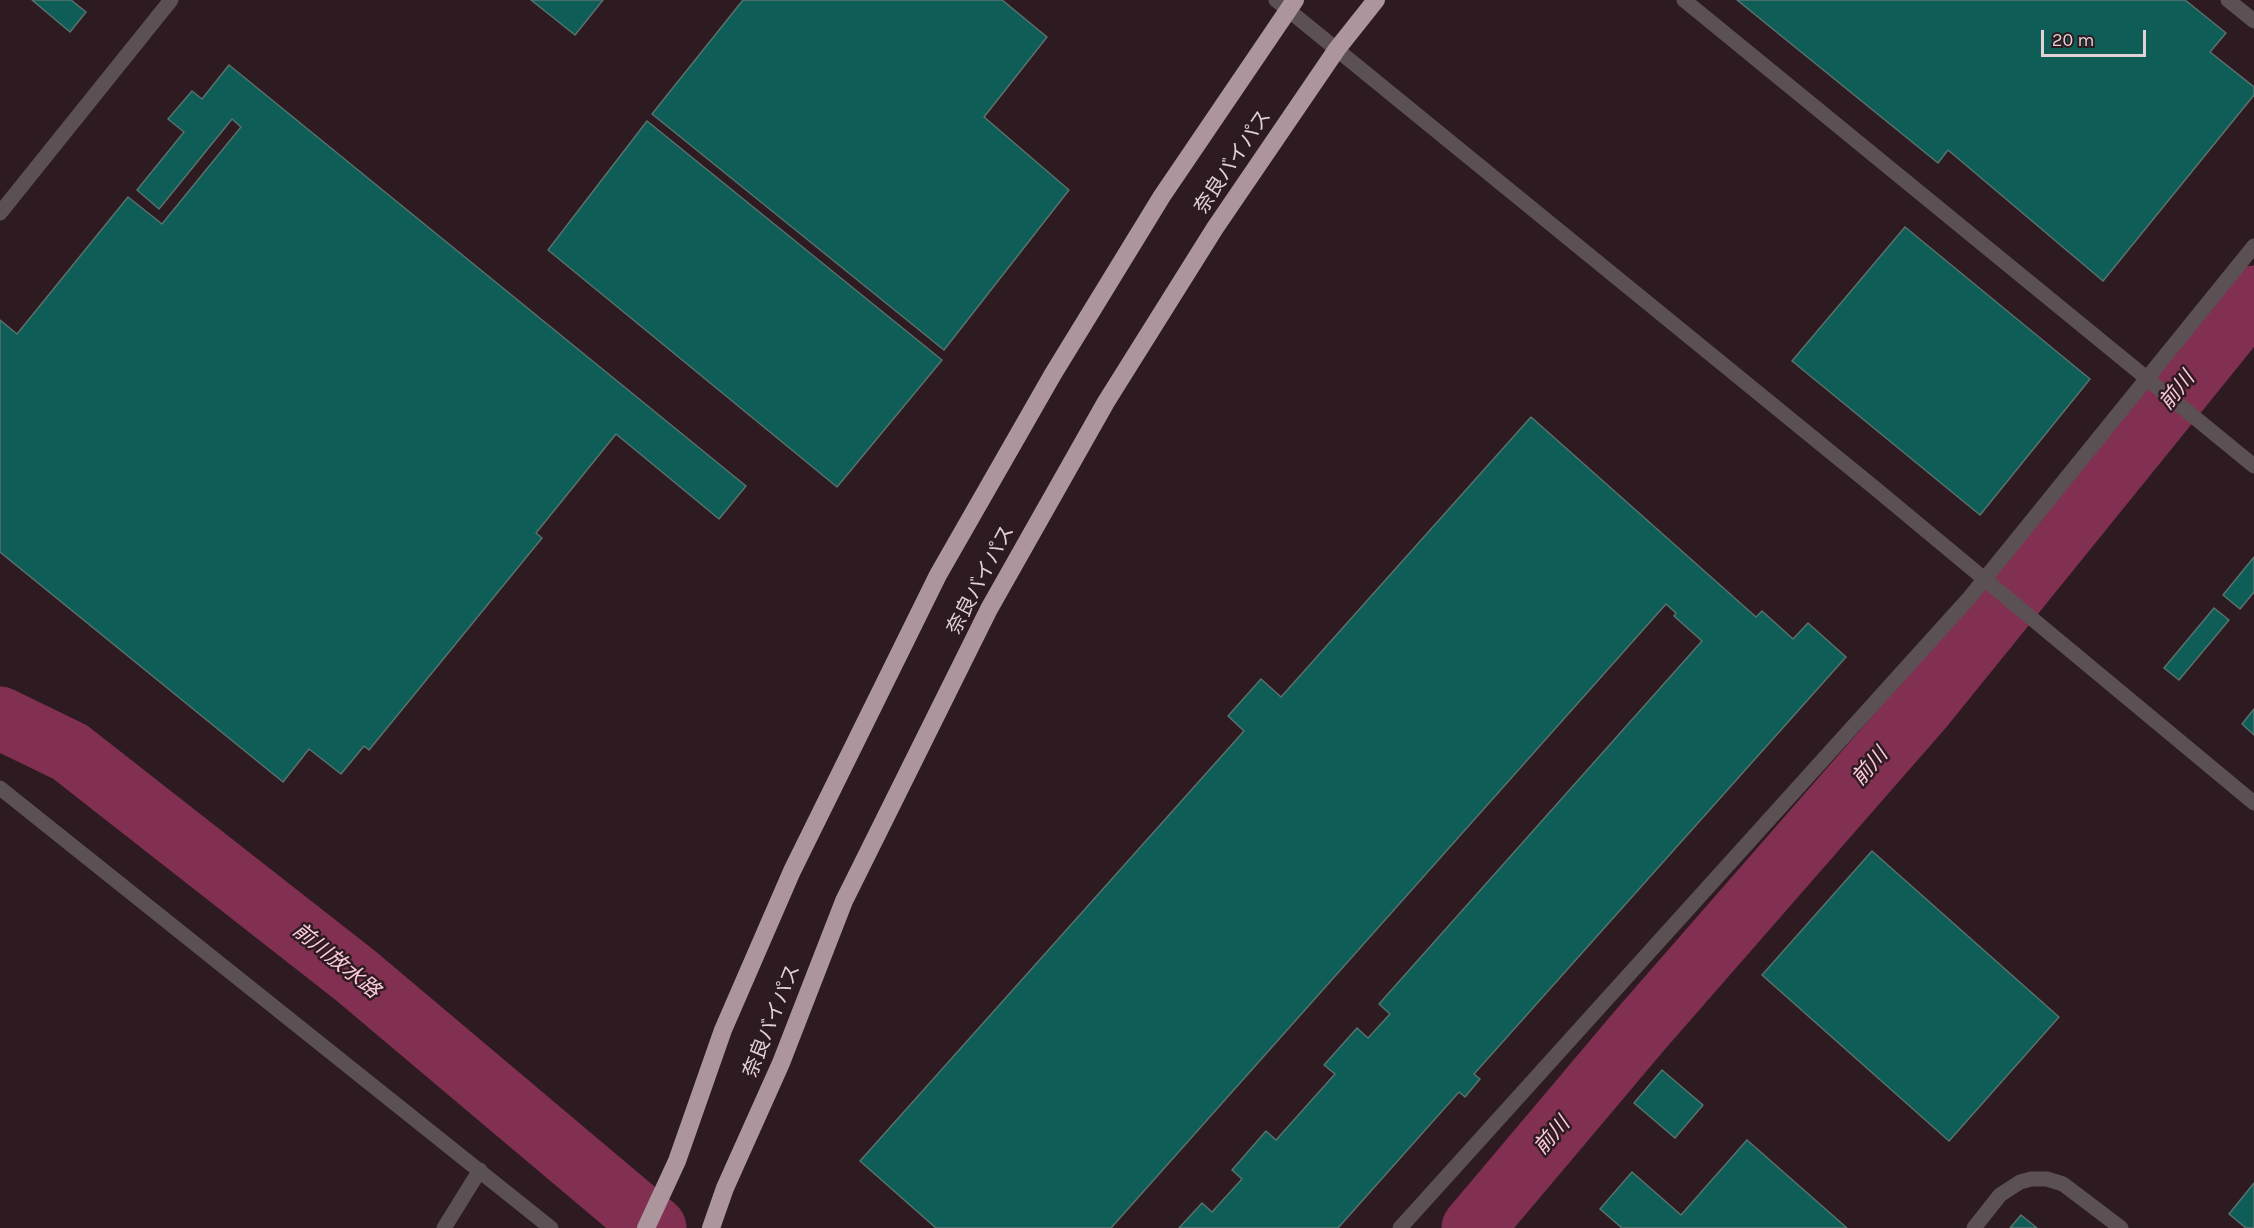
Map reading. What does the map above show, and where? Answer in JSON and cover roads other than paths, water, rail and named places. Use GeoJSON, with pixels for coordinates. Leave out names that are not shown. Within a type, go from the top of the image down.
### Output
{"type":"FeatureCollection","features":[{"type":"Feature","properties":{"kind":"highway","name":"奈良バイパス"},"geometry":{"type":"LineString","coordinates":[[711,1228],[725,1188],[781,1063],[844,901],[989,609],[1106,402],[1215,228],[1337,50],[1376,0]]}},
{"type":"Feature","properties":{"kind":"highway","name":"奈良バイパス"},"geometry":{"type":"LineString","coordinates":[[646,1228],[677,1161],[723,1030],[792,871],[938,575],[1053,374],[1155,206],[1286,3]]}},
{"type":"Feature","properties":{"kind":"street"},"geometry":{"type":"LineString","coordinates":[[0,213],[171,0]]}},
{"type":"Feature","properties":{"kind":"street"},"geometry":{"type":"LineString","coordinates":[[1684,0],[2254,466]]}},
{"type":"Feature","properties":{"kind":"street"},"geometry":{"type":"LineString","coordinates":[[2228,0],[2254,21]]}},
{"type":"Feature","properties":{"kind":"street"},"geometry":{"type":"LineString","coordinates":[[1286,3],[1337,50],[1876,489],[2254,803]]}},
{"type":"Feature","properties":{"kind":"street"},"geometry":{"type":"LineString","coordinates":[[1400,1228],[1962,606],[2254,246]]}},
{"type":"Feature","properties":{"kind":"street"},"geometry":{"type":"LineString","coordinates":[[0,788],[551,1228]]}},
{"type":"Feature","properties":{"kind":"street"},"geometry":{"type":"LineString","coordinates":[[444,1228],[480,1170]]}},
{"type":"Feature","properties":{"kind":"street"},"geometry":{"type":"LineString","coordinates":[[1974,1228],[2009,1187],[2031,1179],[2048,1179],[2063,1184],[2121,1228]]}},
{"type":"Feature","properties":{"kind":"waterway","name":"前川"},"geometry":{"type":"LineString","coordinates":[[1473,1228],[1640,1030],[1923,706],[2254,297]]}},
{"type":"Feature","properties":{"kind":"waterway","name":"前川放水路"},"geometry":{"type":"LineString","coordinates":[[0,718],[70,752],[356,976],[655,1228]]}}]}
